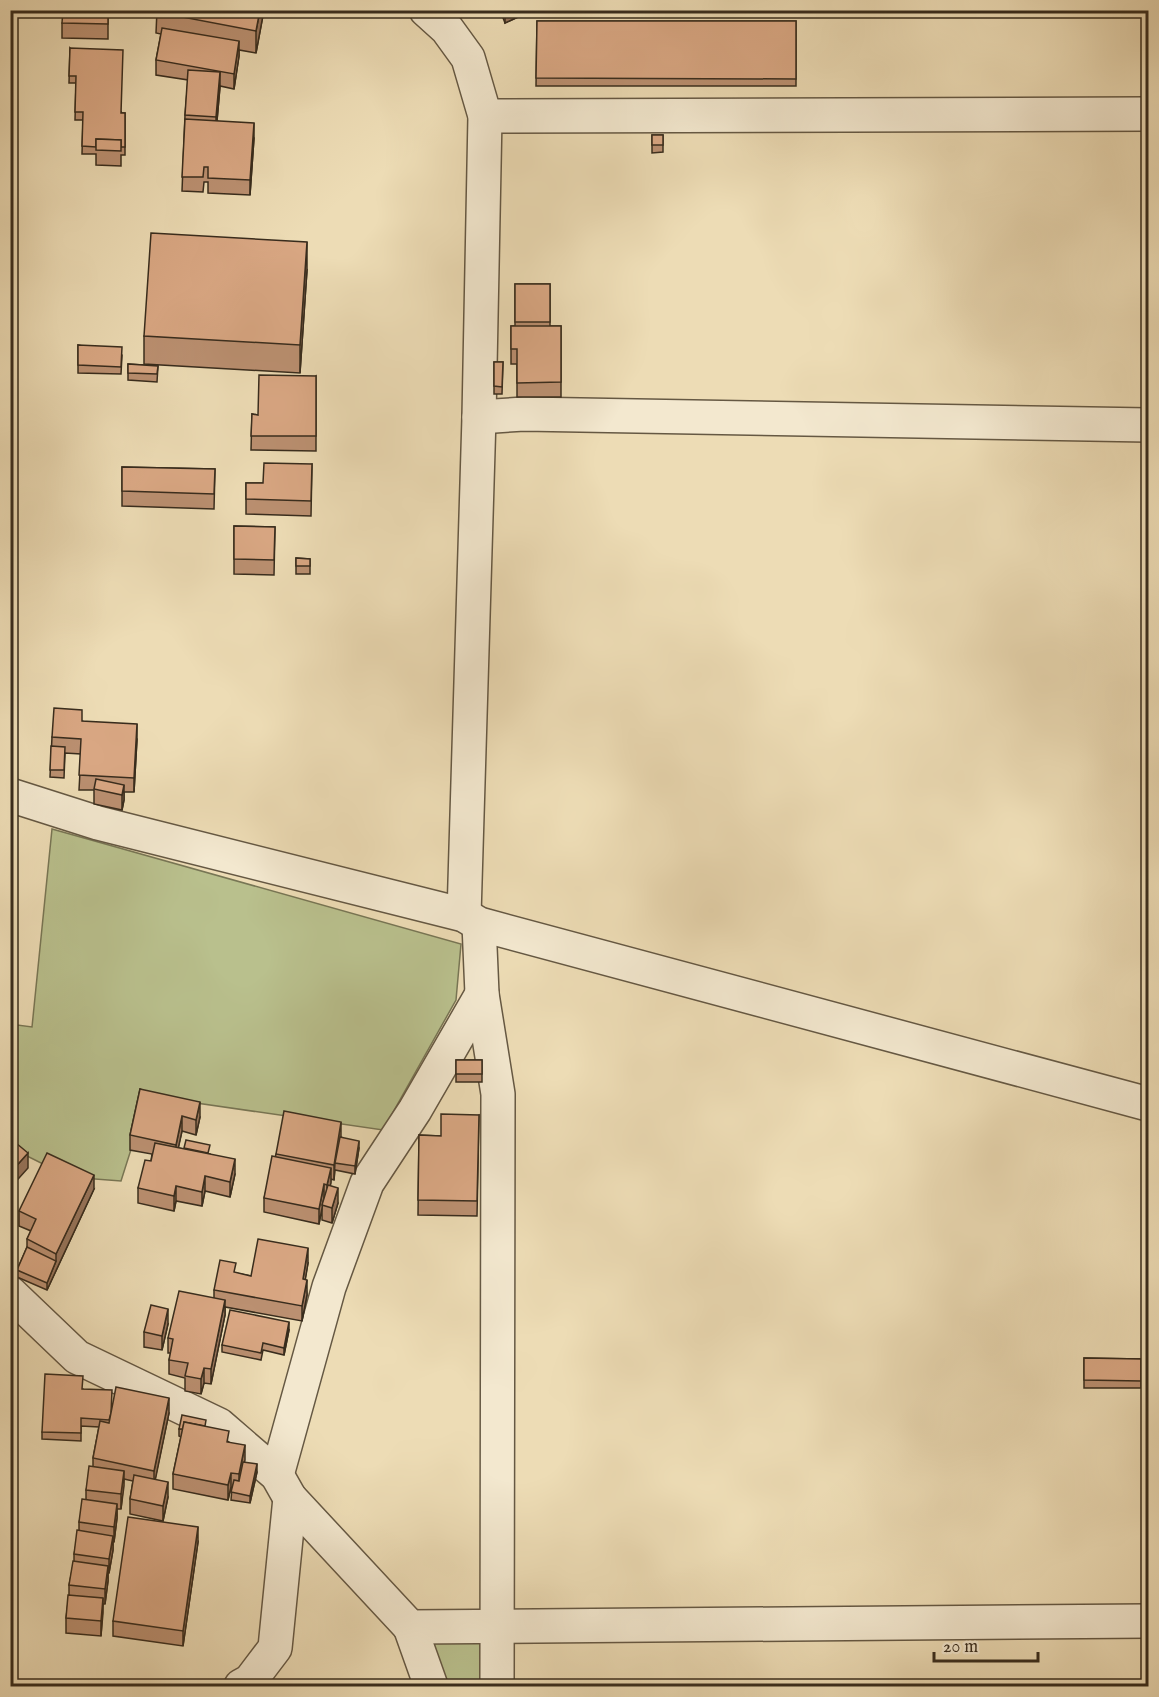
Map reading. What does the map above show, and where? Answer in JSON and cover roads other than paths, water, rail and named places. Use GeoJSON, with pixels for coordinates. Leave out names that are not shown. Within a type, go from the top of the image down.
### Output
{"type":"FeatureCollection","features":[{"type":"Feature","properties":{"kind":"street"},"geometry":{"type":"LineString","coordinates":[[426,10],[447,28],[468,58],[485,116],[472,920],[498,1094],[495,1627],[497,1686]]}},
{"type":"Feature","properties":{"kind":"street"},"geometry":{"type":"LineString","coordinates":[[485,116],[1149,114]]}},
{"type":"Feature","properties":{"kind":"street"},"geometry":{"type":"LineString","coordinates":[[479,417],[524,414],[1149,425]]}},
{"type":"Feature","properties":{"kind":"street"},"geometry":{"type":"LineString","coordinates":[[10,795],[98,823],[472,920],[1149,1104]]}},
{"type":"Feature","properties":{"kind":"street"},"geometry":{"type":"LineString","coordinates":[[241,1686],[250,1681],[275,1648],[283,1486],[329,1287],[367,1183],[415,1110],[482,994]]}},
{"type":"Feature","properties":{"kind":"street"},"geometry":{"type":"LineString","coordinates":[[10,1293],[77,1358],[219,1425],[283,1486],[410,1627],[431,1686]]}},
{"type":"Feature","properties":{"kind":"street"},"geometry":{"type":"LineString","coordinates":[[410,1627],[1149,1621]]}}]}
